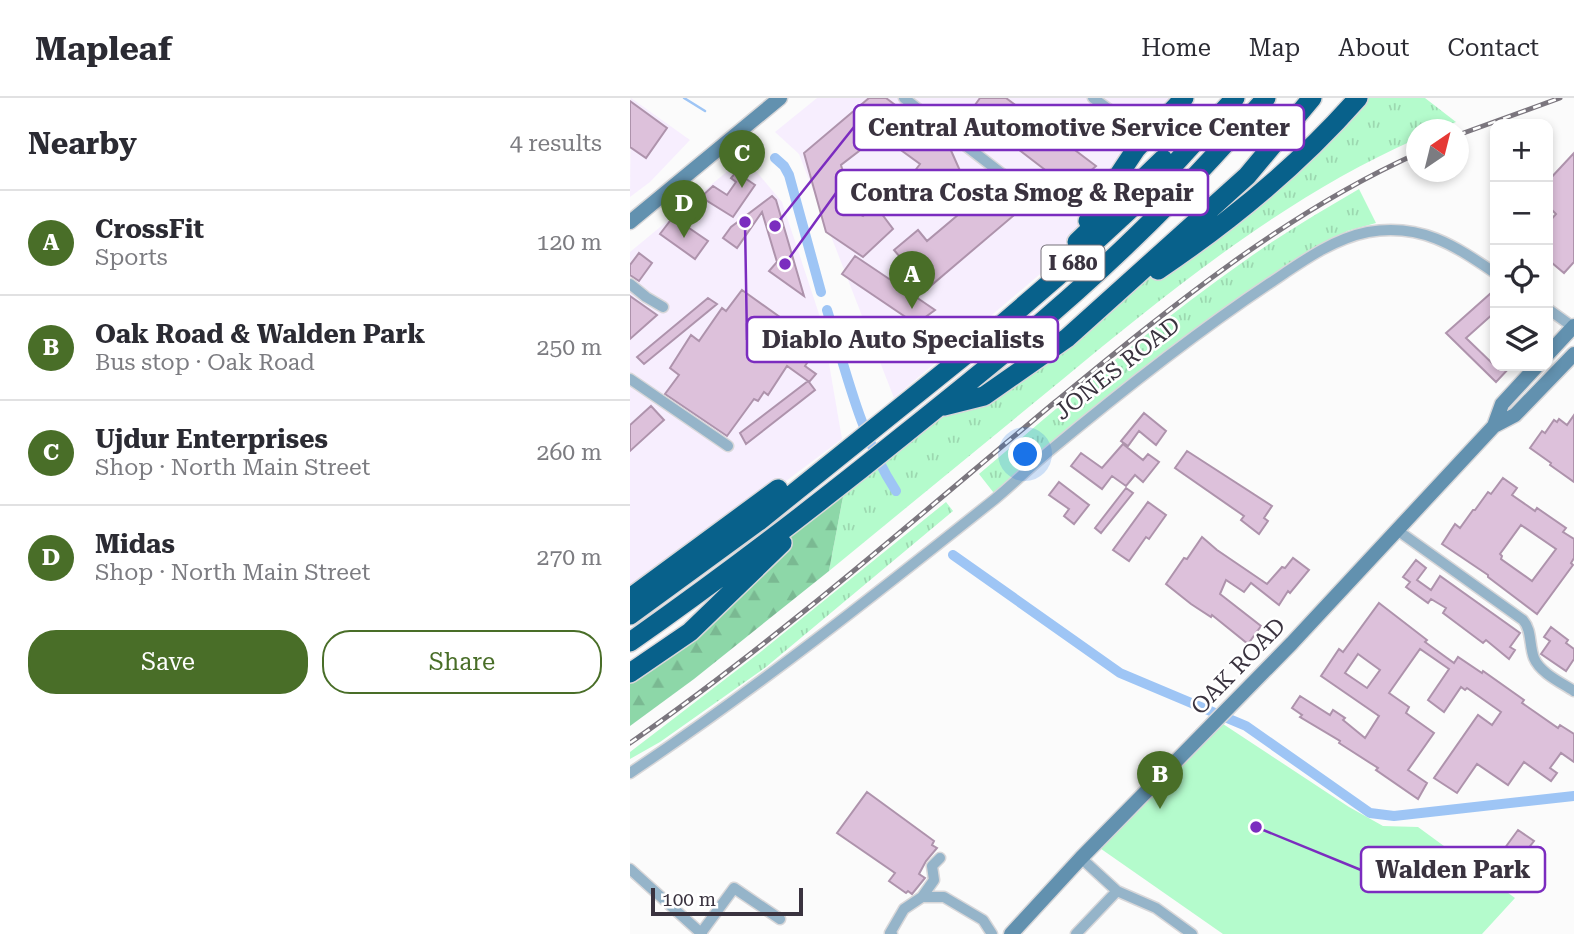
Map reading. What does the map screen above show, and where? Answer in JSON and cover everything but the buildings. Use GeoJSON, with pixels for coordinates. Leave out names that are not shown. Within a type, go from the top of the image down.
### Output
{"type":"FeatureCollection","features":[{"type":"Feature","properties":{"kind":"highway"},"geometry":{"type":"LineString","coordinates":[[1066,252],[1136,149],[1184,98]]}},
{"type":"Feature","properties":{"kind":"highway","name":"I 680"},"geometry":{"type":"LineString","coordinates":[[895,405],[1150,173],[1218,98]]}},
{"type":"Feature","properties":{"kind":"highway","name":"I 680"},"geometry":{"type":"LineString","coordinates":[[630,615],[759,520],[895,405],[989,335],[1115,225],[1179,161],[1235,98]]}},
{"type":"Feature","properties":{"kind":"highway","name":"I 680"},"geometry":{"type":"LineString","coordinates":[[630,642],[851,477],[940,407],[1068,298],[1134,239],[1196,176],[1266,98]]}},
{"type":"Feature","properties":{"kind":"highway"},"geometry":{"type":"LineString","coordinates":[[940,407],[984,396],[1067,338],[1247,176],[1312,98]]}},
{"type":"Feature","properties":{"kind":"highway"},"geometry":{"type":"LineString","coordinates":[[1099,310],[1195,245],[1245,207],[1332,128],[1358,98]]}},
{"type":"Feature","properties":{"kind":"highway","name":"I 680"},"geometry":{"type":"LineString","coordinates":[[630,598],[847,444]]}},
{"type":"Feature","properties":{"kind":"highway"},"geometry":{"type":"LineString","coordinates":[[630,673],[690,632],[851,477]]}},
{"type":"Feature","properties":{"kind":"main road"},"geometry":{"type":"LineString","coordinates":[[630,222],[780,98]]}},
{"type":"Feature","properties":{"kind":"main road"},"geometry":{"type":"LineString","coordinates":[[1553,349],[1573,330]]}},
{"type":"Feature","properties":{"kind":"main road","name":"OAK ROAD"},"geometry":{"type":"LineString","coordinates":[[1011,934],[1081,858],[1228,709],[1494,426],[1516,415],[1574,354]]}},
{"type":"Feature","properties":{"kind":"main road","name":"OAK ROAD"},"geometry":{"type":"LineString","coordinates":[[1494,426],[1502,404],[1532,371]]}},
{"type":"Feature","properties":{"kind":"main road"},"geometry":{"type":"LineString","coordinates":[[1550,379],[1574,371]]}},
{"type":"Feature","properties":{"kind":"street"},"geometry":{"type":"LineString","coordinates":[[904,98],[1032,197]]}},
{"type":"Feature","properties":{"kind":"street"},"geometry":{"type":"LineString","coordinates":[[1093,98],[1120,117]]}},
{"type":"Feature","properties":{"kind":"street","name":"JONES ROAD"},"geometry":{"type":"LineString","coordinates":[[630,772],[765,680],[997,497],[1044,455],[1169,354],[1238,304],[1325,248],[1369,232],[1415,232],[1455,246],[1490,270]]}},
{"type":"Feature","properties":{"kind":"street"},"geometry":{"type":"LineString","coordinates":[[630,284],[663,307]]}},
{"type":"Feature","properties":{"kind":"street"},"geometry":{"type":"LineString","coordinates":[[1553,313],[1573,330]]}},
{"type":"Feature","properties":{"kind":"street"},"geometry":{"type":"LineString","coordinates":[[630,379],[728,446]]}},
{"type":"Feature","properties":{"kind":"street"},"geometry":{"type":"LineString","coordinates":[[1397,530],[1523,620],[1527,625],[1534,658],[1539,667],[1574,691]]}},
{"type":"Feature","properties":{"kind":"street"},"geometry":{"type":"LineString","coordinates":[[891,934],[904,909],[922,897],[934,880],[932,866],[940,858]]}},
{"type":"Feature","properties":{"kind":"street"},"geometry":{"type":"LineString","coordinates":[[1081,858],[1118,891],[1156,908],[1192,934]]}},
{"type":"Feature","properties":{"kind":"street"},"geometry":{"type":"LineString","coordinates":[[630,869],[701,933],[734,888],[779,919]]}},
{"type":"Feature","properties":{"kind":"street"},"geometry":{"type":"LineString","coordinates":[[1076,934],[1118,891]]}},
{"type":"Feature","properties":{"kind":"street"},"geometry":{"type":"LineString","coordinates":[[922,897],[944,897],[983,920],[992,934]]}},
{"type":"Feature","properties":{"kind":"shaded area"},"geometry":{"type":"Polygon","coordinates":[[[631,98],[690,140],[650,182],[630,197],[631,98]]]}},
{"type":"Feature","properties":{"kind":"shaded area"},"geometry":{"type":"Polygon","coordinates":[[[817,98],[1184,98],[1136,149],[1066,252],[894,398],[799,154],[775,132],[817,98]]]}},
{"type":"Feature","properties":{"kind":"shaded area"},"geometry":{"type":"Polygon","coordinates":[[[741,160],[755,170],[782,202],[822,323],[842,439],[630,598],[630,252],[741,160]]]}},
{"type":"Feature","properties":{"kind":"green space"},"geometry":{"type":"Polygon","coordinates":[[[1358,98],[1425,98],[1452,119],[1406,119],[1406,144],[1321,188],[1231,247],[1146,312],[829,571],[846,481],[940,407],[984,396],[1099,310],[1195,245],[1358,98]]]}},
{"type":"Feature","properties":{"kind":"green space"},"geometry":{"type":"Polygon","coordinates":[[[1359,189],[1376,223],[1347,231],[1238,304],[997,497],[979,474],[1180,308],[1277,239],[1359,189]]]}},
{"type":"Feature","properties":{"kind":"green space"},"geometry":{"type":"Polygon","coordinates":[[[846,481],[829,571],[694,679],[630,726],[630,673],[846,481]]]}},
{"type":"Feature","properties":{"kind":"green space"},"geometry":{"type":"Polygon","coordinates":[[[946,502],[953,511],[766,667],[660,742],[630,759],[630,752],[758,654],[946,502]]]}},
{"type":"Feature","properties":{"kind":"green space"},"geometry":{"type":"Polygon","coordinates":[[[1217,720],[1349,807],[1383,826],[1418,827],[1515,898],[1482,934],[1223,934],[1094,844],[1217,720]]]}},
{"type":"Feature","properties":{"kind":"waterway"},"geometry":{"type":"LineString","coordinates":[[684,98],[705,111]]}},
{"type":"Feature","properties":{"kind":"waterway"},"geometry":{"type":"LineString","coordinates":[[775,158],[789,175],[821,292]]}},
{"type":"Feature","properties":{"kind":"waterway"},"geometry":{"type":"LineString","coordinates":[[827,310],[864,427],[896,491]]}},
{"type":"Feature","properties":{"kind":"waterway"},"geometry":{"type":"LineString","coordinates":[[953,555],[1120,673],[1246,726],[1370,813],[1394,816],[1574,796]]}},
{"type":"Feature","properties":{"kind":"railway"},"geometry":{"type":"LineString","coordinates":[[1469,131],[1560,98]]}},
{"type":"Feature","properties":{"kind":"railway"},"geometry":{"type":"LineString","coordinates":[[630,743],[793,620],[1183,299],[1319,205],[1406,159]]}},
{"type":"Feature","properties":{"kind":"place","name":"Ujdur Enterprises"},"geometry":{"type":"Point","coordinates":[742,188]}},
{"type":"Feature","properties":{"kind":"place","name":"Diablo Auto Specialists"},"geometry":{"type":"Point","coordinates":[745,222]}},
{"type":"Feature","properties":{"kind":"place","name":"Central Automotive Service Center"},"geometry":{"type":"Point","coordinates":[775,226]}},
{"type":"Feature","properties":{"kind":"place","name":"Midas"},"geometry":{"type":"Point","coordinates":[684,238]}},
{"type":"Feature","properties":{"kind":"place","name":"Contra Costa Smog & Repair"},"geometry":{"type":"Point","coordinates":[785,264]}},
{"type":"Feature","properties":{"kind":"place","name":"CrossFit"},"geometry":{"type":"Point","coordinates":[912,309]}},
{"type":"Feature","properties":{"kind":"place","name":"Oak Road & Walden Park"},"geometry":{"type":"Point","coordinates":[1160,809]}},
{"type":"Feature","properties":{"kind":"place","name":"Walden Park"},"geometry":{"type":"Point","coordinates":[1256,827]}}]}
